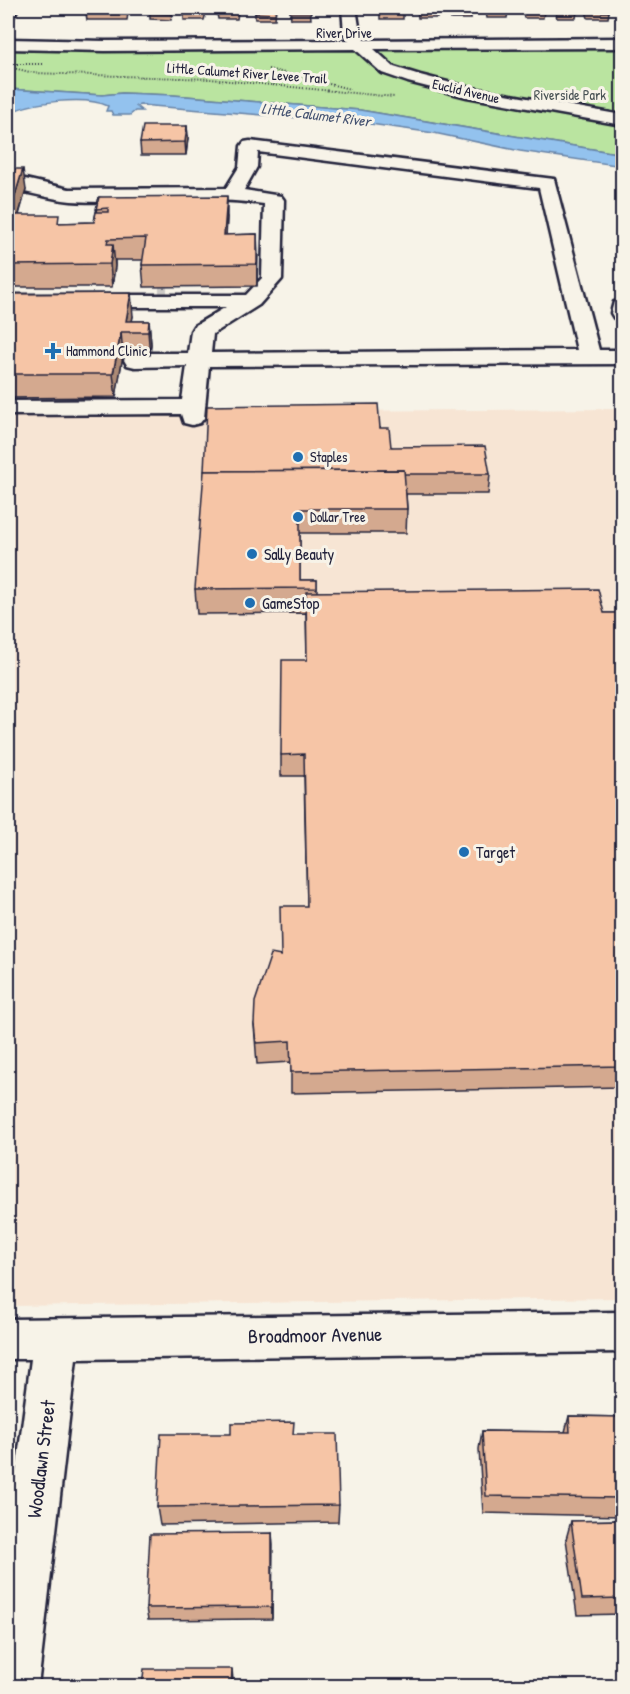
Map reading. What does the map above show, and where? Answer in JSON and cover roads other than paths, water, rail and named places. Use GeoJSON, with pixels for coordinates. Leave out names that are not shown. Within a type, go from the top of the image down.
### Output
{"type":"FeatureCollection","features":[{"type":"Feature","properties":{"kind":"highway"},"geometry":{"type":"LineString","coordinates":[[8,14],[11,8]]}},
{"type":"Feature","properties":{"kind":"street"},"geometry":{"type":"LineString","coordinates":[[349,8],[356,39]]}},
{"type":"Feature","properties":{"kind":"street","name":"River Drive"},"geometry":{"type":"LineString","coordinates":[[8,44],[356,39],[622,32]]}},
{"type":"Feature","properties":{"kind":"street","name":"River Drive"},"geometry":{"type":"LineString","coordinates":[[356,39],[622,43]]}},
{"type":"Feature","properties":{"kind":"street","name":"Euclid Avenue"},"geometry":{"type":"LineString","coordinates":[[356,39],[388,70],[414,79],[531,105],[622,120]]}},
{"type":"Feature","properties":{"kind":"street"},"geometry":{"type":"LineString","coordinates":[[232,194],[248,167],[250,146],[547,183],[590,357]]}},
{"type":"Feature","properties":{"kind":"street"},"geometry":{"type":"LineString","coordinates":[[8,185],[25,185],[69,195],[232,194],[274,200],[272,279],[252,302],[202,332],[192,412],[8,408]]}},
{"type":"Feature","properties":{"kind":"street"},"geometry":{"type":"LineString","coordinates":[[64,214],[69,195]]}},
{"type":"Feature","properties":{"kind":"street"},"geometry":{"type":"LineString","coordinates":[[136,301],[163,291],[189,301]]}},
{"type":"Feature","properties":{"kind":"street"},"geometry":{"type":"LineString","coordinates":[[8,301],[252,302]]}},
{"type":"Feature","properties":{"kind":"street"},"geometry":{"type":"LineString","coordinates":[[39,309],[82,301]]}},
{"type":"Feature","properties":{"kind":"street"},"geometry":{"type":"LineString","coordinates":[[622,307],[622,313]]}},
{"type":"Feature","properties":{"kind":"street"},"geometry":{"type":"LineString","coordinates":[[135,360],[622,357]]}},
{"type":"Feature","properties":{"kind":"street","name":"Broadmoor Avenue"},"geometry":{"type":"LineString","coordinates":[[8,1339],[622,1332]]}},
{"type":"Feature","properties":{"kind":"street","name":"Woodlawn Street"},"geometry":{"type":"LineString","coordinates":[[12,1686],[56,1339]]}},
{"type":"Feature","properties":{"kind":"water","name":"Little Calumet River"},"geometry":{"type":"Polygon","coordinates":[[[8,89],[102,95],[122,93],[173,95],[360,110],[622,154],[622,166],[520,151],[434,133],[363,123],[140,105],[136,106],[142,111],[135,111],[130,115],[113,115],[111,111],[106,111],[108,106],[86,101],[43,103],[8,114],[8,89]]]}},
{"type":"Feature","properties":{"kind":"tunnel"},"geometry":{"type":"LineString","coordinates":[[159,291],[167,291]]}},
{"type":"Feature","properties":{"kind":"place","name":"Hammond Clinic"},"geometry":{"type":"Point","coordinates":[53,351]}},
{"type":"Feature","properties":{"kind":"place","name":"Staples"},"geometry":{"type":"Point","coordinates":[298,457]}},
{"type":"Feature","properties":{"kind":"place","name":"Dollar Tree"},"geometry":{"type":"Point","coordinates":[298,517]}},
{"type":"Feature","properties":{"kind":"place","name":"Sally Beauty"},"geometry":{"type":"Point","coordinates":[252,554]}},
{"type":"Feature","properties":{"kind":"place","name":"GameStop"},"geometry":{"type":"Point","coordinates":[250,603]}},
{"type":"Feature","properties":{"kind":"place","name":"Target"},"geometry":{"type":"Point","coordinates":[464,852]}},
{"type":"Feature","properties":{"kind":"park label","name":"Riverside Park"},"geometry":{"type":"Point","coordinates":[570,95]}}]}
